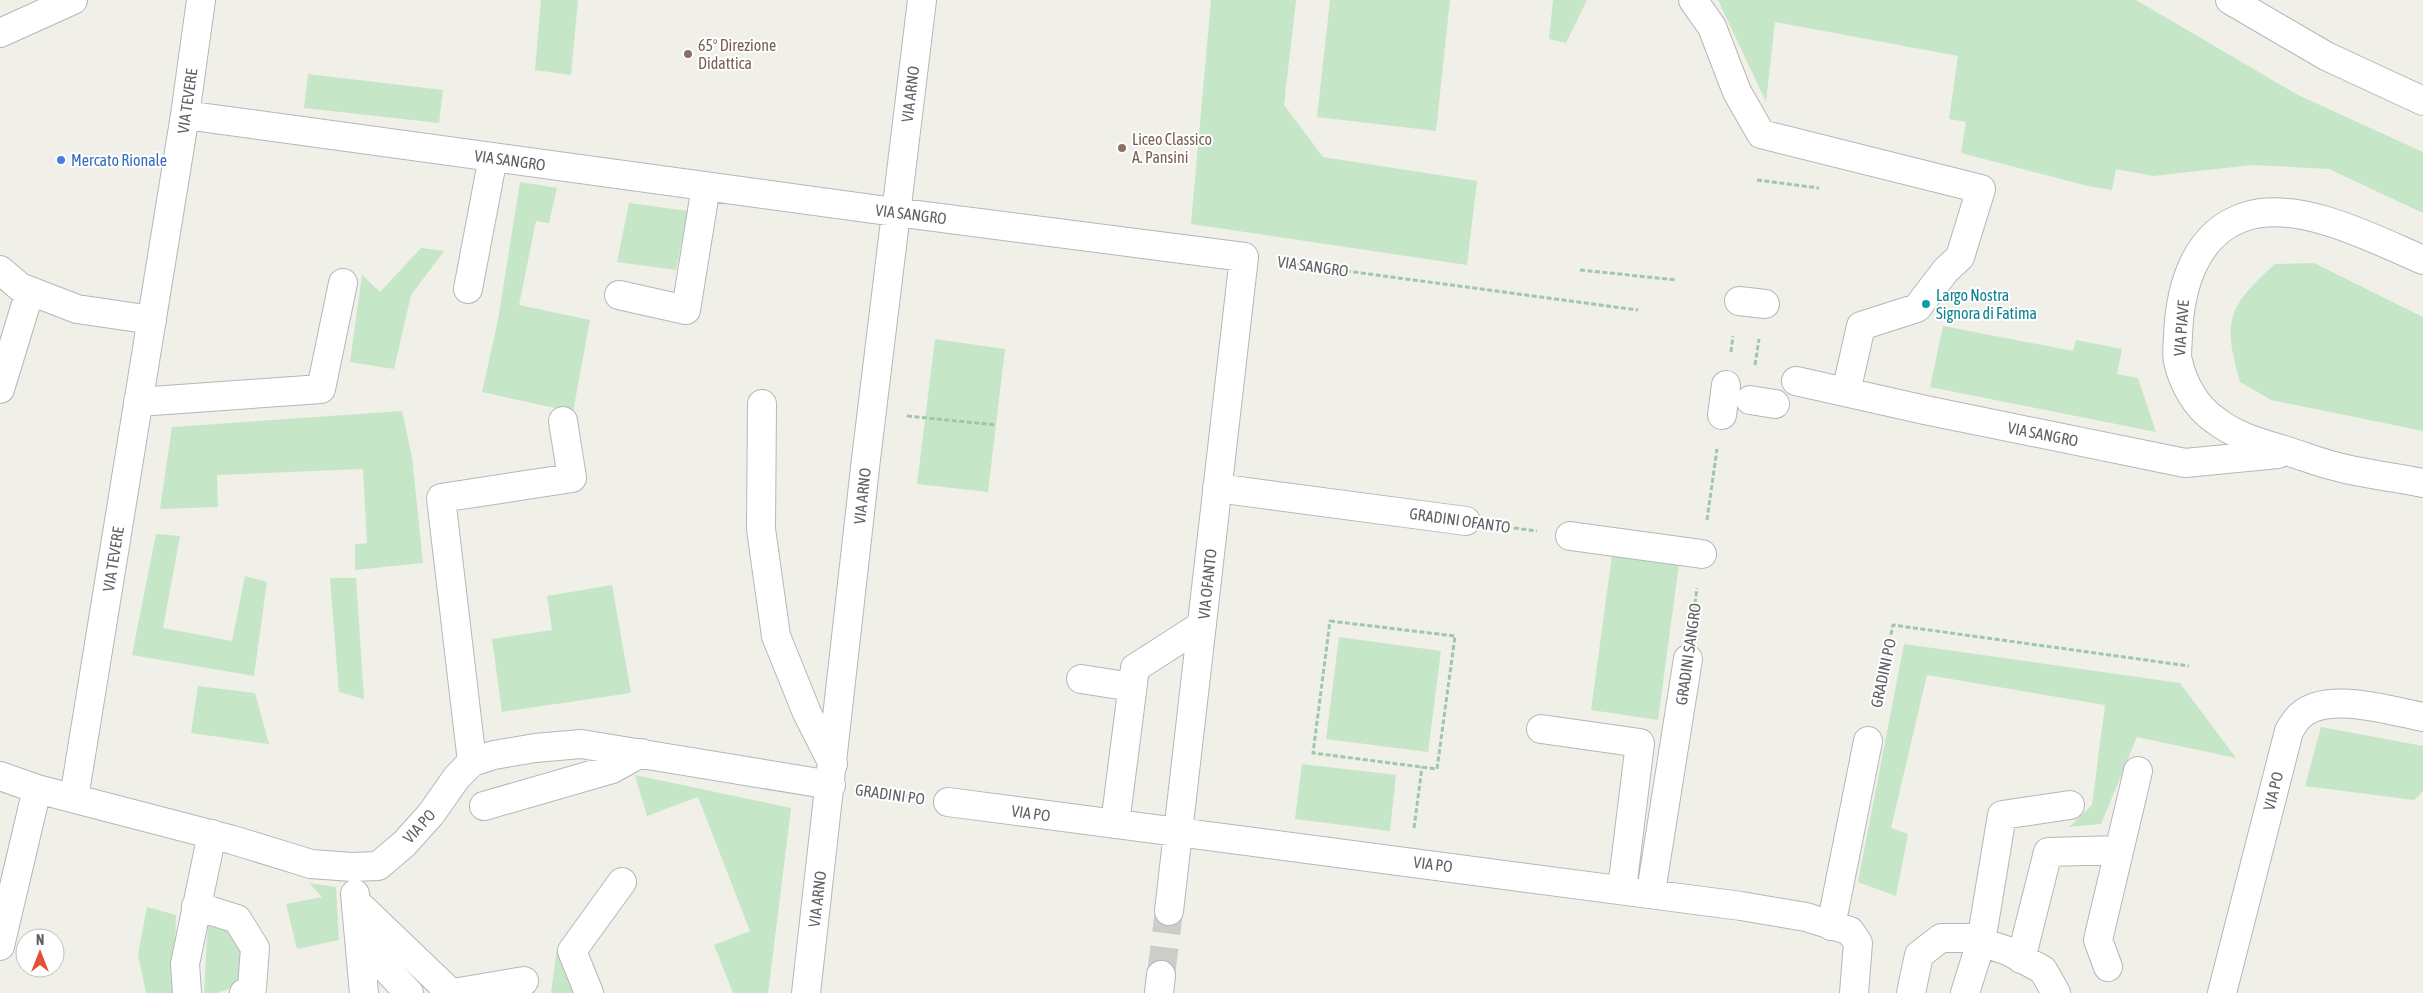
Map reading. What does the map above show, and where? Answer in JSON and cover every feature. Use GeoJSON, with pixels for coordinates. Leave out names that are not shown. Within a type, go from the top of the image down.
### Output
{"type":"FeatureCollection","features":[{"type":"Feature","properties":{"kind":"street"},"geometry":{"type":"LineString","coordinates":[[0,33],[73,0]]}},
{"type":"Feature","properties":{"kind":"street","name":"VIA TEVERE"},"geometry":{"type":"LineString","coordinates":[[74,798],[185,115],[201,0]]}},
{"type":"Feature","properties":{"kind":"street","name":"VIA ARNO"},"geometry":{"type":"LineString","coordinates":[[806,993],[895,212],[922,0]]}},
{"type":"Feature","properties":{"kind":"street"},"geometry":{"type":"LineString","coordinates":[[1694,0],[1712,27],[1737,92],[1761,134],[1981,189],[1960,257],[1946,270],[1918,308],[1862,326],[1846,392]]}},
{"type":"Feature","properties":{"kind":"street"},"geometry":{"type":"LineString","coordinates":[[2230,0],[2326,56],[2423,101]]}},
{"type":"Feature","properties":{"kind":"street","name":"VIA SANGRO"},"geometry":{"type":"LineString","coordinates":[[185,115],[895,212],[1244,257]]}},
{"type":"Feature","properties":{"kind":"street"},"geometry":{"type":"LineString","coordinates":[[468,289],[493,157]]}},
{"type":"Feature","properties":{"kind":"street"},"geometry":{"type":"LineString","coordinates":[[619,295],[686,310],[706,186]]}},
{"type":"Feature","properties":{"kind":"street","name":"VIA PIAVE"},"geometry":{"type":"LineString","coordinates":[[2423,260],[2337,224],[2303,216],[2271,213],[2246,216],[2225,227],[2205,244],[2191,266],[2183,295],[2179,322],[2177,360],[2194,400],[2214,420],[2242,438],[2335,467],[2423,483]]}},
{"type":"Feature","properties":{"kind":"street","name":"VIA OFANTO"},"geometry":{"type":"LineString","coordinates":[[1169,911],[1244,257]]}},
{"type":"Feature","properties":{"kind":"street"},"geometry":{"type":"LineString","coordinates":[[0,270],[20,287],[77,309],[152,320]]}},
{"type":"Feature","properties":{"kind":"street"},"geometry":{"type":"LineString","coordinates":[[138,402],[321,389],[343,283]]}},
{"type":"Feature","properties":{"kind":"street"},"geometry":{"type":"LineString","coordinates":[[0,389],[30,291]]}},
{"type":"Feature","properties":{"kind":"street","name":"VIA SANGRO"},"geometry":{"type":"LineString","coordinates":[[1796,381],[2185,463],[2293,453]]}},
{"type":"Feature","properties":{"kind":"street"},"geometry":{"type":"LineString","coordinates":[[762,404],[761,529],[776,636],[832,775]]}},
{"type":"Feature","properties":{"kind":"street"},"geometry":{"type":"LineString","coordinates":[[472,762],[441,498],[572,478],[563,421]]}},
{"type":"Feature","properties":{"kind":"street","name":"GRADINI OFANTO"},"geometry":{"type":"LineString","coordinates":[[1217,488],[1466,521]]}},
{"type":"Feature","properties":{"kind":"street"},"geometry":{"type":"LineString","coordinates":[[1570,536],[1702,554]]}},
{"type":"Feature","properties":{"kind":"street"},"geometry":{"type":"LineString","coordinates":[[1115,824],[1134,668],[1202,625]]}},
{"type":"Feature","properties":{"kind":"street","name":"GRADINI SANGRO"},"geometry":{"type":"LineString","coordinates":[[1651,892],[1688,659]]}},
{"type":"Feature","properties":{"kind":"street"},"geometry":{"type":"LineString","coordinates":[[1080,679],[1132,687]]}},
{"type":"Feature","properties":{"kind":"street","name":"VIA PO"},"geometry":{"type":"LineString","coordinates":[[2222,993],[2289,731],[2301,714],[2325,704],[2356,705],[2423,717]]}},
{"type":"Feature","properties":{"kind":"street"},"geometry":{"type":"LineString","coordinates":[[1541,729],[1640,743],[1622,889]]}},
{"type":"Feature","properties":{"kind":"street"},"geometry":{"type":"LineString","coordinates":[[1831,926],[1868,742]]}},
{"type":"Feature","properties":{"kind":"street","name":"VIA PO"},"geometry":{"type":"LineString","coordinates":[[0,776],[37,789],[212,834],[311,864],[352,867],[378,866],[404,844],[431,814],[457,777],[472,762],[494,755],[534,748],[581,744],[641,753],[832,775]]}},
{"type":"Feature","properties":{"kind":"street"},"geometry":{"type":"LineString","coordinates":[[484,806],[612,769],[641,753]]}},
{"type":"Feature","properties":{"kind":"street"},"geometry":{"type":"LineString","coordinates":[[2108,967],[2098,940],[2138,771]]}},
{"type":"Feature","properties":{"kind":"street"},"geometry":{"type":"LineString","coordinates":[[0,946],[37,789]]}},
{"type":"Feature","properties":{"kind":"street","name":"VIA PO"},"geometry":{"type":"LineString","coordinates":[[948,802],[1651,892],[1806,918],[1850,931],[1858,942],[1854,993]]}},
{"type":"Feature","properties":{"kind":"street"},"geometry":{"type":"LineString","coordinates":[[1965,993],[1981,942],[2002,815],[2070,805]]}},
{"type":"Feature","properties":{"kind":"street"},"geometry":{"type":"LineString","coordinates":[[187,993],[186,964],[196,906],[212,834]]}},
{"type":"Feature","properties":{"kind":"street"},"geometry":{"type":"LineString","coordinates":[[2021,959],[2048,852],[2119,850]]}},
{"type":"Feature","properties":{"kind":"street"},"geometry":{"type":"LineString","coordinates":[[352,867],[364,993]]}},
{"type":"Feature","properties":{"kind":"street"},"geometry":{"type":"LineString","coordinates":[[589,993],[572,951],[622,882]]}},
{"type":"Feature","properties":{"kind":"street"},"geometry":{"type":"LineString","coordinates":[[356,902],[452,993],[524,981]]}},
{"type":"Feature","properties":{"kind":"street"},"geometry":{"type":"LineString","coordinates":[[196,906],[237,919],[255,948],[252,988],[244,993]]}},
{"type":"Feature","properties":{"kind":"street"},"geometry":{"type":"LineString","coordinates":[[1911,993],[1919,955],[1941,938],[1970,938],[2021,959],[2043,970],[2056,993]]}},
{"type":"Feature","properties":{"kind":"street"},"geometry":{"type":"LineString","coordinates":[[360,941],[409,993]]}},
{"type":"Feature","properties":{"kind":"path"},"geometry":{"type":"LineString","coordinates":[[1757,180],[1819,188]]}},
{"type":"Feature","properties":{"kind":"path","name":"VIA SANGRO"},"geometry":{"type":"LineString","coordinates":[[1244,257],[1638,310]]}},
{"type":"Feature","properties":{"kind":"path"},"geometry":{"type":"LineString","coordinates":[[1580,270],[1677,280]]}},
{"type":"Feature","properties":{"kind":"path","name":"GRADINI SANGRO"},"geometry":{"type":"LineString","coordinates":[[1688,659],[1702,554],[1752,302],[1734,400]]}},
{"type":"Feature","properties":{"kind":"path"},"geometry":{"type":"LineString","coordinates":[[872,412],[996,425]]}},
{"type":"Feature","properties":{"kind":"path","name":"GRADINI OFANTO"},"geometry":{"type":"LineString","coordinates":[[1466,521],[1570,536]]}},
{"type":"Feature","properties":{"kind":"path"},"geometry":{"type":"LineString","coordinates":[[1330,621],[1455,636],[1437,768],[1422,766],[1313,753],[1330,621]]}},
{"type":"Feature","properties":{"kind":"path","name":"GRADINI PO"},"geometry":{"type":"LineString","coordinates":[[1868,742],[1893,625],[2190,666]]}},
{"type":"Feature","properties":{"kind":"path"},"geometry":{"type":"LineString","coordinates":[[1410,861],[1422,766]]}},
{"type":"Feature","properties":{"kind":"path","name":"GRADINI PO"},"geometry":{"type":"LineString","coordinates":[[832,775],[948,802]]}},
{"type":"Feature","properties":{"kind":"green space"},"geometry":{"type":"Polygon","coordinates":[[[541,0],[578,0],[571,75],[535,70],[541,0]]]}},
{"type":"Feature","properties":{"kind":"green space"},"geometry":{"type":"Polygon","coordinates":[[[1211,0],[1296,0],[1284,105],[1323,157],[1477,181],[1467,265],[1191,224],[1211,0]]]}},
{"type":"Feature","properties":{"kind":"green space"},"geometry":{"type":"Polygon","coordinates":[[[1330,0],[1450,0],[1436,131],[1317,117],[1330,0]]]}},
{"type":"Feature","properties":{"kind":"green space"},"geometry":{"type":"Polygon","coordinates":[[[1553,0],[1587,0],[1566,43],[1549,39],[1553,0]]]}},
{"type":"Feature","properties":{"kind":"green space"},"geometry":{"type":"Polygon","coordinates":[[[1718,0],[2136,0],[2298,95],[2423,152],[2423,213],[2329,169],[2252,165],[2153,176],[2116,169],[2112,190],[2088,186],[1961,153],[1966,122],[1949,119],[1958,56],[1775,22],[1766,102],[1718,0]]]}},
{"type":"Feature","properties":{"kind":"green space"},"geometry":{"type":"Polygon","coordinates":[[[308,74],[443,90],[439,123],[304,108],[308,74]]]}},
{"type":"Feature","properties":{"kind":"green space"},"geometry":{"type":"Polygon","coordinates":[[[520,182],[557,188],[549,223],[536,221],[519,305],[590,320],[573,412],[482,392],[498,320],[520,182]]]}},
{"type":"Feature","properties":{"kind":"green space"},"geometry":{"type":"Polygon","coordinates":[[[629,203],[688,211],[676,270],[617,262],[629,203]]]}},
{"type":"Feature","properties":{"kind":"green space"},"geometry":{"type":"Polygon","coordinates":[[[421,248],[444,251],[411,295],[394,369],[350,362],[362,275],[380,292],[421,248]]]}},
{"type":"Feature","properties":{"kind":"green space"},"geometry":{"type":"Polygon","coordinates":[[[2314,263],[2423,317],[2423,431],[2271,400],[2240,382],[2231,343],[2233,316],[2239,304],[2247,292],[2275,264],[2314,263]]]}},
{"type":"Feature","properties":{"kind":"green space"},"geometry":{"type":"Polygon","coordinates":[[[1943,326],[2073,351],[2076,340],[2122,349],[2117,374],[2138,378],[2156,432],[1930,387],[1943,326]]]}},
{"type":"Feature","properties":{"kind":"green space"},"geometry":{"type":"Polygon","coordinates":[[[935,339],[1005,349],[988,492],[917,484],[935,339]]]}},
{"type":"Feature","properties":{"kind":"green space"},"geometry":{"type":"Polygon","coordinates":[[[402,411],[412,457],[423,563],[355,570],[355,544],[367,543],[363,469],[217,475],[218,507],[160,509],[172,427],[402,411]]]}},
{"type":"Feature","properties":{"kind":"green space"},"geometry":{"type":"Polygon","coordinates":[[[156,534],[180,536],[163,628],[232,641],[245,576],[267,582],[254,676],[132,655],[156,534]]]}},
{"type":"Feature","properties":{"kind":"green space"},"geometry":{"type":"Polygon","coordinates":[[[1612,555],[1679,564],[1658,720],[1591,710],[1612,555]]]}},
{"type":"Feature","properties":{"kind":"green space"},"geometry":{"type":"Polygon","coordinates":[[[330,578],[356,578],[364,699],[339,692],[330,578]]]}},
{"type":"Feature","properties":{"kind":"green space"},"geometry":{"type":"Polygon","coordinates":[[[612,585],[631,693],[502,712],[492,639],[552,630],[547,596],[612,585]]]}},
{"type":"Feature","properties":{"kind":"green space"},"geometry":{"type":"Polygon","coordinates":[[[1339,637],[1441,651],[1428,752],[1326,739],[1339,637]]]}},
{"type":"Feature","properties":{"kind":"green space"},"geometry":{"type":"Polygon","coordinates":[[[1904,644],[2180,683],[2236,758],[2137,737],[2101,824],[2069,827],[2092,805],[2105,705],[1927,675],[1891,828],[1908,834],[1896,896],[1858,882],[1904,644]]]}},
{"type":"Feature","properties":{"kind":"green space"},"geometry":{"type":"Polygon","coordinates":[[[198,686],[255,693],[269,744],[191,733],[198,686]]]}},
{"type":"Feature","properties":{"kind":"green space"},"geometry":{"type":"Polygon","coordinates":[[[2321,727],[2423,746],[2423,791],[2414,800],[2305,786],[2321,727]]]}},
{"type":"Feature","properties":{"kind":"green space"},"geometry":{"type":"Polygon","coordinates":[[[1302,764],[1396,775],[1390,831],[1295,819],[1302,764]]]}},
{"type":"Feature","properties":{"kind":"green space"},"geometry":{"type":"Polygon","coordinates":[[[635,775],[791,808],[768,993],[733,993],[714,945],[750,931],[698,797],[647,816],[635,775]]]}},
{"type":"Feature","properties":{"kind":"green space"},"geometry":{"type":"Polygon","coordinates":[[[309,883],[336,887],[339,940],[297,949],[286,904],[322,897],[309,883]]]}},
{"type":"Feature","properties":{"kind":"green space"},"geometry":{"type":"Polygon","coordinates":[[[147,907],[176,915],[173,993],[146,993],[138,955],[147,907]]]}},
{"type":"Feature","properties":{"kind":"green space"},"geometry":{"type":"Polygon","coordinates":[[[208,919],[241,932],[241,985],[217,993],[204,993],[208,919]]]}},
{"type":"Feature","properties":{"kind":"green space"},"geometry":{"type":"Polygon","coordinates":[[[557,949],[575,993],[551,993],[557,949]]]}},
{"type":"Feature","properties":{"kind":"tunnel"},"geometry":{"type":"LineString","coordinates":[[1161,975],[1169,911]]}},
{"type":"Feature","properties":{"kind":"place","name":"65° Direzione Didattica"},"geometry":{"type":"Point","coordinates":[688,54]}},
{"type":"Feature","properties":{"kind":"place","name":"Liceo Classico A. Pansini"},"geometry":{"type":"Point","coordinates":[1122,148]}},
{"type":"Feature","properties":{"kind":"place","name":"Mercato Rionale"},"geometry":{"type":"Point","coordinates":[61,160]}},
{"type":"Feature","properties":{"kind":"place","name":"Largo Nostra Signora di Fatima"},"geometry":{"type":"Point","coordinates":[1926,304]}}]}
